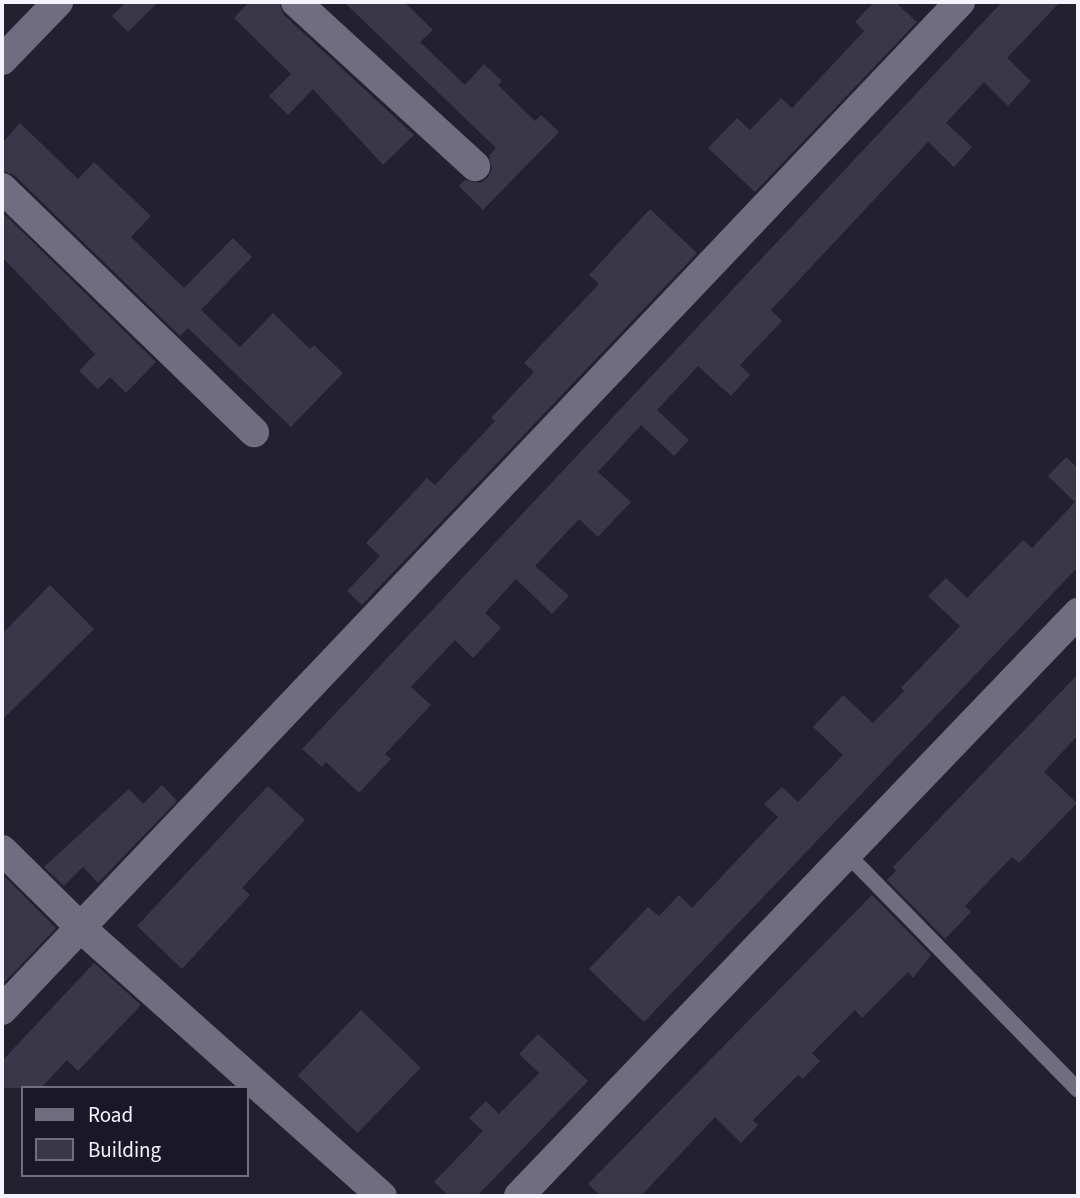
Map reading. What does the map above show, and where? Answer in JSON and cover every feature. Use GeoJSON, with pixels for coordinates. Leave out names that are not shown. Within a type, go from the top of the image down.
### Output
{"type":"FeatureCollection","features":[{"type":"Feature","properties":{"kind":"street"},"geometry":{"type":"LineString","coordinates":[[2,60],[58,2]]}},
{"type":"Feature","properties":{"kind":"street"},"geometry":{"type":"LineString","coordinates":[[296,2],[475,166]]}},
{"type":"Feature","properties":{"kind":"street"},"geometry":{"type":"LineString","coordinates":[[2,1010],[960,2]]}},
{"type":"Feature","properties":{"kind":"street"},"geometry":{"type":"LineString","coordinates":[[2,188],[254,432]]}},
{"type":"Feature","properties":{"kind":"street"},"geometry":{"type":"LineString","coordinates":[[519,1196],[1078,613]]}},
{"type":"Feature","properties":{"kind":"street"},"geometry":{"type":"LineString","coordinates":[[2,850],[81,928],[382,1196]]}},
{"type":"Feature","properties":{"kind":"lane"},"geometry":{"type":"LineString","coordinates":[[847,854],[1078,1090]]}},
{"type":"Feature","properties":{"kind":"building"},"geometry":{"type":"Polygon","coordinates":[[[126,2],[158,2],[128,32],[112,16],[126,2]]]}},
{"type":"Feature","properties":{"kind":"building"},"geometry":{"type":"Polygon","coordinates":[[[249,2],[279,2],[284,15],[414,135],[383,165],[313,89],[288,115],[269,96],[291,74],[234,18],[249,2]]]}},
{"type":"Feature","properties":{"kind":"building"},"geometry":{"type":"Polygon","coordinates":[[[344,2],[404,2],[433,30],[420,42],[465,85],[484,64],[502,81],[498,85],[535,121],[541,115],[559,132],[483,210],[459,186],[465,180],[480,183],[487,178],[492,169],[489,156],[496,148],[344,2]]]}},
{"type":"Feature","properties":{"kind":"building"},"geometry":{"type":"Polygon","coordinates":[[[874,2],[895,2],[917,22],[755,192],[708,148],[737,118],[750,130],[781,98],[792,108],[864,31],[855,22],[874,2]]]}},
{"type":"Feature","properties":{"kind":"building"},"geometry":{"type":"Polygon","coordinates":[[[1002,2],[1060,2],[1007,58],[1031,81],[1008,106],[984,82],[946,123],[972,147],[954,167],[928,142],[771,310],[782,321],[740,365],[750,375],[731,396],[698,366],[657,410],[689,440],[674,456],[641,425],[598,472],[631,502],[598,537],[579,519],[535,566],[569,596],[552,614],[516,579],[485,613],[501,628],[473,658],[455,640],[411,687],[431,705],[385,754],[391,759],[359,793],[326,762],[322,767],[302,749],[1002,2]]]}},
{"type":"Feature","properties":{"kind":"building"},"geometry":{"type":"Polygon","coordinates":[[[20,123],[78,179],[94,162],[151,216],[131,237],[184,288],[233,238],[252,257],[201,310],[240,347],[273,313],[310,349],[314,345],[343,373],[291,427],[188,328],[180,336],[14,175],[2,171],[2,143],[20,123]]]}},
{"type":"Feature","properties":{"kind":"building"},"geometry":{"type":"Polygon","coordinates":[[[650,209],[697,253],[362,605],[347,591],[380,556],[366,543],[427,478],[435,485],[495,421],[491,418],[534,372],[524,363],[599,284],[589,275],[650,209]]]}},
{"type":"Feature","properties":{"kind":"building"},"geometry":{"type":"Polygon","coordinates":[[[2,212],[156,362],[126,393],[110,377],[98,389],[79,371],[95,354],[2,257],[2,212]]]}},
{"type":"Feature","properties":{"kind":"building"},"geometry":{"type":"Polygon","coordinates":[[[1066,457],[1078,468],[1078,567],[644,1022],[589,969],[648,907],[659,916],[679,895],[692,908],[778,817],[764,804],[782,787],[798,802],[843,755],[813,727],[843,695],[873,723],[904,691],[901,688],[960,626],[928,596],[946,578],[967,598],[1023,540],[1032,548],[1075,502],[1048,476],[1066,457]]]}},
{"type":"Feature","properties":{"kind":"building"},"geometry":{"type":"Polygon","coordinates":[[[50,585],[94,629],[2,720],[2,634],[50,585]]]}},
{"type":"Feature","properties":{"kind":"building"},"geometry":{"type":"Polygon","coordinates":[[[1078,674],[1078,735],[1044,772],[1077,803],[1019,863],[1012,857],[965,906],[971,912],[945,939],[887,880],[896,871],[893,867],[1078,674]]]}},
{"type":"Feature","properties":{"kind":"building"},"geometry":{"type":"Polygon","coordinates":[[[162,785],[177,801],[98,883],[83,867],[64,886],[44,867],[129,789],[143,804],[162,785]]]}},
{"type":"Feature","properties":{"kind":"building"},"geometry":{"type":"Polygon","coordinates":[[[268,786],[305,820],[242,888],[250,895],[182,969],[137,926],[268,786]]]}},
{"type":"Feature","properties":{"kind":"building"},"geometry":{"type":"Polygon","coordinates":[[[2,874],[56,928],[2,985],[2,874]]]}},
{"type":"Feature","properties":{"kind":"building"},"geometry":{"type":"Polygon","coordinates":[[[872,895],[931,955],[913,978],[908,972],[862,1018],[855,1010],[812,1053],[820,1061],[803,1079],[798,1075],[753,1120],[758,1125],[741,1143],[715,1117],[641,1196],[601,1196],[588,1184],[872,895]]]}},
{"type":"Feature","properties":{"kind":"building"},"geometry":{"type":"Polygon","coordinates":[[[94,963],[141,1005],[78,1071],[67,1060],[43,1086],[2,1088],[2,1061],[94,963]]]}},
{"type":"Feature","properties":{"kind":"building"},"geometry":{"type":"Polygon","coordinates":[[[361,1010],[421,1068],[357,1133],[298,1075],[361,1010]]]}},
{"type":"Feature","properties":{"kind":"building"},"geometry":{"type":"Polygon","coordinates":[[[538,1034],[588,1081],[477,1196],[449,1196],[434,1182],[483,1131],[469,1118],[486,1101],[499,1114],[539,1073],[519,1054],[538,1034]]]}}]}
